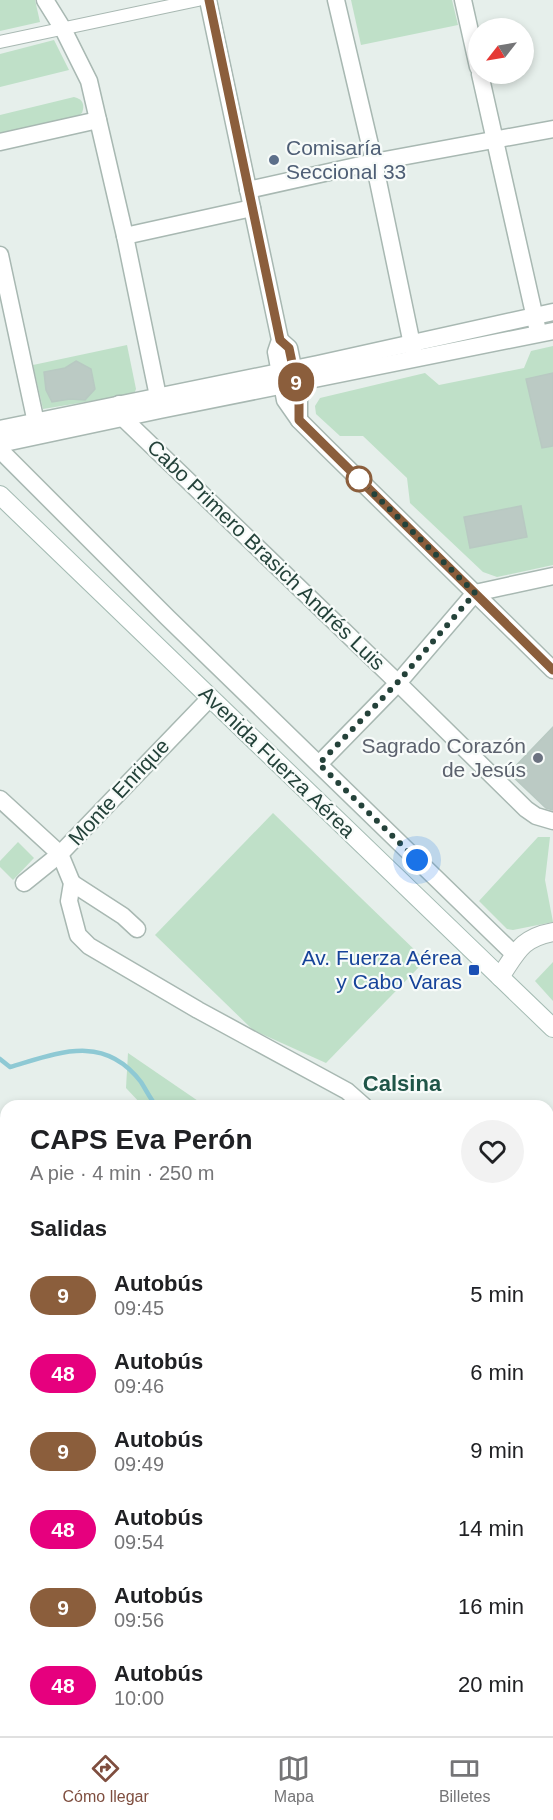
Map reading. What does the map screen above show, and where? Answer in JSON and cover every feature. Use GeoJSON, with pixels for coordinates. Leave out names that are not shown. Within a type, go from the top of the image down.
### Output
{"type":"FeatureCollection","features":[{"type":"Feature","properties":{"kind":"main road","name":"Avenida Fuerza Aérea"},"geometry":{"type":"LineString","coordinates":[[0,495],[553,1028]]}},
{"type":"Feature","properties":{"kind":"main road"},"geometry":{"type":"LineString","coordinates":[[500,977],[515,955],[530,939],[553,932]]}},
{"type":"Feature","properties":{"kind":"street"},"geometry":{"type":"LineString","coordinates":[[45,0],[63,29],[89,81],[125,236],[159,403]]}},
{"type":"Feature","properties":{"kind":"street"},"geometry":{"type":"LineString","coordinates":[[0,42],[198,0]]}},
{"type":"Feature","properties":{"kind":"street"},"geometry":{"type":"LineString","coordinates":[[208,0],[280,340],[276,352],[299,396],[299,420],[553,670]]}},
{"type":"Feature","properties":{"kind":"street"},"geometry":{"type":"LineString","coordinates":[[336,0],[374,162],[413,351]]}},
{"type":"Feature","properties":{"kind":"street"},"geometry":{"type":"LineString","coordinates":[[463,0],[468,22]]}},
{"type":"Feature","properties":{"kind":"street"},"geometry":{"type":"LineString","coordinates":[[0,444],[38,429],[159,403],[413,351],[546,332],[535,316],[482,84]]}},
{"type":"Feature","properties":{"kind":"street"},"geometry":{"type":"LineString","coordinates":[[0,142],[98,120]]}},
{"type":"Feature","properties":{"kind":"street"},"geometry":{"type":"LineString","coordinates":[[248,190],[374,162],[553,129]]}},
{"type":"Feature","properties":{"kind":"street"},"geometry":{"type":"LineString","coordinates":[[125,236],[252,208]]}},
{"type":"Feature","properties":{"kind":"street"},"geometry":{"type":"LineString","coordinates":[[1,261],[38,429]]}},
{"type":"Feature","properties":{"kind":"street"},"geometry":{"type":"LineString","coordinates":[[413,351],[553,312]]}},
{"type":"Feature","properties":{"kind":"street","name":"Cabo Primero Brasich Andrés Luis"},"geometry":{"type":"LineString","coordinates":[[121,411],[526,809],[536,816],[553,821]]}},
{"type":"Feature","properties":{"kind":"street"},"geometry":{"type":"LineString","coordinates":[[0,429],[38,429]]}},
{"type":"Feature","properties":{"kind":"street"},"geometry":{"type":"LineString","coordinates":[[0,450],[168,618],[515,955]]}},
{"type":"Feature","properties":{"kind":"street"},"geometry":{"type":"LineString","coordinates":[[319,764],[398,682],[475,593],[553,576]]}},
{"type":"Feature","properties":{"kind":"street","name":"Monte Enrique"},"geometry":{"type":"LineString","coordinates":[[24,884],[60,854],[210,698]]}},
{"type":"Feature","properties":{"kind":"street"},"geometry":{"type":"LineString","coordinates":[[0,799],[60,854],[72,883],[69,901],[78,935],[89,946],[198,1010],[347,1091],[357,1100]]}},
{"type":"Feature","properties":{"kind":"street"},"geometry":{"type":"LineString","coordinates":[[72,883],[123,916],[137,929]]}},
{"type":"Feature","properties":{"kind":"green space"},"geometry":{"type":"Polygon","coordinates":[[[0,0],[35,0],[40,22],[0,31],[0,0]]]}},
{"type":"Feature","properties":{"kind":"green space"},"geometry":{"type":"Polygon","coordinates":[[[351,0],[452,0],[458,25],[361,45],[351,0]]]}},
{"type":"Feature","properties":{"kind":"green space"},"geometry":{"type":"Polygon","coordinates":[[[54,40],[69,70],[0,87],[0,54],[54,40]]]}},
{"type":"Feature","properties":{"kind":"green space"},"geometry":{"type":"Polygon","coordinates":[[[74,97],[79,99],[83,105],[82,113],[78,116],[0,135],[0,115],[74,97]]]}},
{"type":"Feature","properties":{"kind":"green space"},"geometry":{"type":"Polygon","coordinates":[[[127,345],[136,389],[134,394],[43,409],[33,365],[127,345]]]}},
{"type":"Feature","properties":{"kind":"green space"},"geometry":{"type":"Polygon","coordinates":[[[553,346],[553,373],[527,379],[542,448],[553,446],[553,565],[497,577],[483,572],[410,503],[407,478],[363,436],[340,436],[316,414],[315,406],[320,398],[425,373],[439,385],[524,368],[531,351],[553,346]]]}},
{"type":"Feature","properties":{"kind":"green space"},"geometry":{"type":"Polygon","coordinates":[[[273,813],[421,956],[421,965],[326,1063],[253,1030],[155,935],[273,813]]]}},
{"type":"Feature","properties":{"kind":"green space"},"geometry":{"type":"Polygon","coordinates":[[[538,837],[550,837],[545,880],[553,922],[513,930],[507,929],[479,901],[538,837]]]}},
{"type":"Feature","properties":{"kind":"green space"},"geometry":{"type":"Polygon","coordinates":[[[18,842],[34,858],[13,880],[0,867],[0,861],[18,842]]]}},
{"type":"Feature","properties":{"kind":"green space"},"geometry":{"type":"Polygon","coordinates":[[[553,962],[553,1001],[535,981],[553,962]]]}},
{"type":"Feature","properties":{"kind":"green space"},"geometry":{"type":"Polygon","coordinates":[[[128,1053],[197,1100],[137,1100],[126,1088],[128,1053]]]}},
{"type":"Feature","properties":{"kind":"building"},"geometry":{"type":"Polygon","coordinates":[[[76,361],[91,369],[95,389],[85,400],[70,399],[52,402],[46,390],[44,372],[65,368],[76,361]]]}},
{"type":"Feature","properties":{"kind":"building"},"geometry":{"type":"Polygon","coordinates":[[[553,373],[553,446],[542,448],[526,379],[553,373]]]}},
{"type":"Feature","properties":{"kind":"building"},"geometry":{"type":"Polygon","coordinates":[[[521,506],[527,537],[470,548],[464,517],[521,506]]]}},
{"type":"Feature","properties":{"kind":"building","name":"Sagrado Corazón de Jesús"},"geometry":{"type":"Polygon","coordinates":[[[553,727],[553,810],[546,808],[509,773],[553,727]]]}},
{"type":"Feature","properties":{"kind":"waterway"},"geometry":{"type":"LineString","coordinates":[[0,1059],[10,1067],[63,1053],[96,1052],[112,1057],[127,1067],[141,1082],[152,1100]]}},
{"type":"Feature","properties":{"kind":"bus line","name":"9"},"geometry":{"type":"LineString","coordinates":[[209,0],[280,340],[289,348],[299,396],[299,420],[553,670]]}},
{"type":"Feature","properties":{"kind":"place","name":"Comisaría Seccional 33"},"geometry":{"type":"Point","coordinates":[274,160]}},
{"type":"Feature","properties":{"kind":"place","name":"Sagrado Corazón de Jesús"},"geometry":{"type":"Point","coordinates":[538,758]}},
{"type":"Feature","properties":{"kind":"place","name":"Av. Fuerza Aérea y Cabo Varas"},"geometry":{"type":"Point","coordinates":[474,970]}},
{"type":"Feature","properties":{"kind":"district","name":"Calsina"},"geometry":{"type":"Point","coordinates":[402,1083]}},
{"type":"Feature","properties":{"kind":"route"},"geometry":{"type":"LineString","coordinates":[[359,479],[475,593],[398,682],[319,764],[417,860]]}}]}
